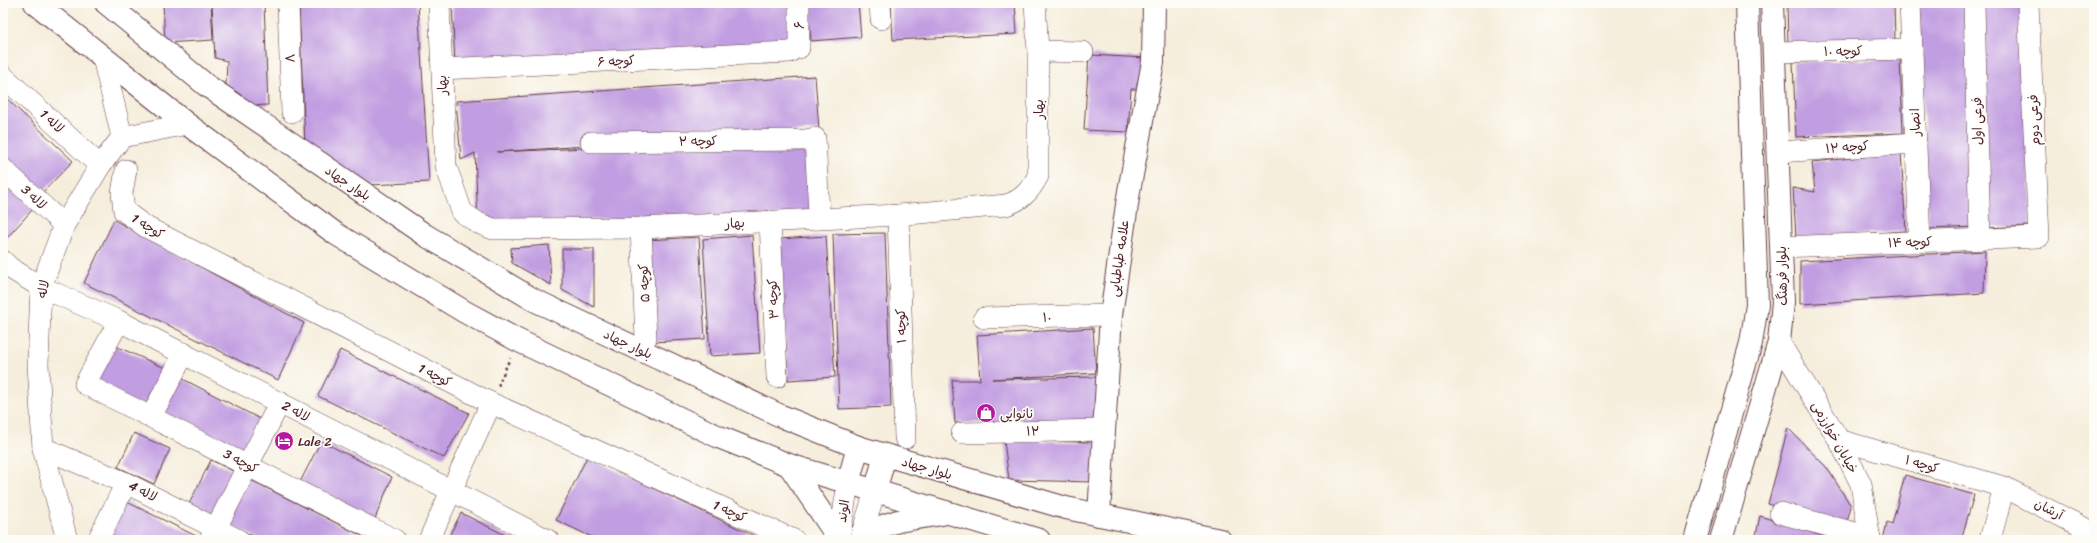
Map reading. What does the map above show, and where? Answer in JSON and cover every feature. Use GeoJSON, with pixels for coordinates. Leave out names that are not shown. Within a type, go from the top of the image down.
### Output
{"type":"FeatureCollection","features":[{"type":"Feature","properties":{"kind":"main road"},"geometry":{"type":"LineString","coordinates":[[35,3],[102,58],[187,124],[336,234],[465,312],[517,340],[712,434],[789,466],[1033,539]]}},
{"type":"Feature","properties":{"kind":"main road","name":"بلوار جهاد"},"geometry":{"type":"LineString","coordinates":[[106,3],[212,90],[425,236],[527,296],[781,416],[858,447],[1066,508],[1220,540]]}},
{"type":"Feature","properties":{"kind":"main road","name":"علامه طباطبایی"},"geometry":{"type":"LineString","coordinates":[[1099,515],[1111,315],[1128,191],[1153,62],[1154,3]]}},
{"type":"Feature","properties":{"kind":"main road","name":"بلوار فرهنگ"},"geometry":{"type":"LineString","coordinates":[[1695,540],[1751,343],[1757,305],[1747,3]]}},
{"type":"Feature","properties":{"kind":"main road","name":"بلوار فرهنگ"},"geometry":{"type":"LineString","coordinates":[[1721,540],[1780,342],[1783,302],[1782,247],[1772,3]]}},
{"type":"Feature","properties":{"kind":"main road"},"geometry":{"type":"LineString","coordinates":[[848,483],[858,447]]}},
{"type":"Feature","properties":{"kind":"main road"},"geometry":{"type":"LineString","coordinates":[[875,491],[885,456]]}},
{"type":"Feature","properties":{"kind":"main road"},"geometry":{"type":"LineString","coordinates":[[789,466],[850,538],[898,521],[949,513]]}},
{"type":"Feature","properties":{"kind":"street","name":"۸"},"geometry":{"type":"LineString","coordinates":[[288,3],[292,112]]}},
{"type":"Feature","properties":{"kind":"street","name":"بهار"},"geometry":{"type":"LineString","coordinates":[[439,3],[446,166],[462,212],[478,223],[492,229],[641,228],[898,214],[1006,205],[1020,200],[1032,187],[1038,176],[1038,51],[1035,3]]}},
{"type":"Feature","properties":{"kind":"street","name":"۶"},"geometry":{"type":"LineString","coordinates":[[794,50],[799,3]]}},
{"type":"Feature","properties":{"kind":"street","name":"انصار"},"geometry":{"type":"LineString","coordinates":[[1910,3],[1920,242]]}},
{"type":"Feature","properties":{"kind":"street","name":"فرعی اول"},"geometry":{"type":"LineString","coordinates":[[1974,3],[1980,239]]}},
{"type":"Feature","properties":{"kind":"street","name":"فرعی دوم"},"geometry":{"type":"LineString","coordinates":[[2028,3],[2039,237]]}},
{"type":"Feature","properties":{"kind":"street","name":"کوچه ۱۰"},"geometry":{"type":"LineString","coordinates":[[1774,52],[1912,49]]}},
{"type":"Feature","properties":{"kind":"street","name":"کوچه ۶"},"geometry":{"type":"LineString","coordinates":[[442,69],[794,50]]}},
{"type":"Feature","properties":{"kind":"street"},"geometry":{"type":"LineString","coordinates":[[1038,51],[1083,52]]}},
{"type":"Feature","properties":{"kind":"street"},"geometry":{"type":"LineString","coordinates":[[102,58],[122,137],[187,124]]}},
{"type":"Feature","properties":{"kind":"street","name":"لاله 1"},"geometry":{"type":"LineString","coordinates":[[3,76],[100,166]]}},
{"type":"Feature","properties":{"kind":"street","name":"لاله"},"geometry":{"type":"LineString","coordinates":[[67,540],[44,448],[38,364],[41,288],[64,225],[100,166],[122,137]]}},
{"type":"Feature","properties":{"kind":"street","name":"کوچه ۲"},"geometry":{"type":"LineString","coordinates":[[591,142],[805,140],[815,138],[819,214],[813,218]]}},
{"type":"Feature","properties":{"kind":"street","name":"کوچه ۱۲"},"geometry":{"type":"LineString","coordinates":[[1778,152],[1916,143]]}},
{"type":"Feature","properties":{"kind":"street","name":"لاله 3"},"geometry":{"type":"LineString","coordinates":[[3,169],[64,225]]}},
{"type":"Feature","properties":{"kind":"street","name":"کوچه 1"},"geometry":{"type":"LineString","coordinates":[[126,170],[122,193],[124,211],[146,228],[491,403],[794,540]]}},
{"type":"Feature","properties":{"kind":"street","name":"کوچه ۱"},"geometry":{"type":"LineString","coordinates":[[898,214],[905,438]]}},
{"type":"Feature","properties":{"kind":"street","name":"کوچه ۳"},"geometry":{"type":"LineString","coordinates":[[770,221],[777,378]]}},
{"type":"Feature","properties":{"kind":"street","name":"کوچه ۵"},"geometry":{"type":"LineString","coordinates":[[641,228],[646,338]]}},
{"type":"Feature","properties":{"kind":"street","name":"کوچه ۱۴"},"geometry":{"type":"LineString","coordinates":[[1782,247],[2039,237]]}},
{"type":"Feature","properties":{"kind":"street","name":"لاله 2"},"geometry":{"type":"LineString","coordinates":[[3,261],[10,268],[41,288],[119,321],[184,353],[451,492],[548,540]]}},
{"type":"Feature","properties":{"kind":"street","name":"۱۰"},"geometry":{"type":"LineString","coordinates":[[984,318],[1111,315]]}},
{"type":"Feature","properties":{"kind":"street","name":"کوچه 3"},"geometry":{"type":"LineString","coordinates":[[119,321],[85,384],[395,540]]}},
{"type":"Feature","properties":{"kind":"street","name":"خیابان خوارزمی"},"geometry":{"type":"LineString","coordinates":[[1780,342],[1839,440],[1861,484],[1870,539]]}},
{"type":"Feature","properties":{"kind":"street"},"geometry":{"type":"LineString","coordinates":[[151,417],[184,353]]}},
{"type":"Feature","properties":{"kind":"street"},"geometry":{"type":"LineString","coordinates":[[213,534],[280,402]]}},
{"type":"Feature","properties":{"kind":"street"},"geometry":{"type":"LineString","coordinates":[[429,540],[491,403]]}},
{"type":"Feature","properties":{"kind":"street","name":"۱۲"},"geometry":{"type":"LineString","coordinates":[[962,433],[1104,430]]}},
{"type":"Feature","properties":{"kind":"street","name":"کوچه ۱"},"geometry":{"type":"LineString","coordinates":[[1839,440],[2004,487]]}},
{"type":"Feature","properties":{"kind":"street","name":"لاله 4"},"geometry":{"type":"LineString","coordinates":[[44,448],[126,483],[213,534],[239,540]]}},
{"type":"Feature","properties":{"kind":"street"},"geometry":{"type":"LineString","coordinates":[[98,540],[126,483]]}},
{"type":"Feature","properties":{"kind":"street","name":"الوند"},"geometry":{"type":"LineString","coordinates":[[848,483],[850,538]]}},
{"type":"Feature","properties":{"kind":"street"},"geometry":{"type":"LineString","coordinates":[[1990,540],[2004,487]]}},
{"type":"Feature","properties":{"kind":"street","name":"آرشان"},"geometry":{"type":"LineString","coordinates":[[2004,487],[2094,533]]}},
{"type":"Feature","properties":{"kind":"street","name":"الوند"},"geometry":{"type":"LineString","coordinates":[[850,538],[875,491]]}},
{"type":"Feature","properties":{"kind":"street"},"geometry":{"type":"LineString","coordinates":[[1780,513],[1870,539]]}},
{"type":"Feature","properties":{"kind":"building"},"geometry":{"type":"Polygon","coordinates":[[[163,3],[211,3],[213,40],[165,43],[163,3]]]}},
{"type":"Feature","properties":{"kind":"building"},"geometry":{"type":"Polygon","coordinates":[[[212,3],[264,3],[268,105],[247,106],[226,84],[227,61],[215,58],[212,3]]]}},
{"type":"Feature","properties":{"kind":"building"},"geometry":{"type":"Polygon","coordinates":[[[299,3],[418,3],[429,182],[370,185],[305,145],[299,3]]]}},
{"type":"Feature","properties":{"kind":"building"},"geometry":{"type":"Polygon","coordinates":[[[452,3],[796,3],[799,48],[455,65],[452,3]]]}},
{"type":"Feature","properties":{"kind":"building"},"geometry":{"type":"Polygon","coordinates":[[[808,3],[858,3],[861,37],[811,41],[808,3]]]}},
{"type":"Feature","properties":{"kind":"building"},"geometry":{"type":"Polygon","coordinates":[[[891,3],[1015,3],[1017,34],[893,40],[891,3]]]}},
{"type":"Feature","properties":{"kind":"building"},"geometry":{"type":"Polygon","coordinates":[[[1787,3],[1894,3],[1895,40],[1788,43],[1787,3]]]}},
{"type":"Feature","properties":{"kind":"building"},"geometry":{"type":"Polygon","coordinates":[[[1975,4],[2023,6],[2031,226],[1985,228],[1975,4]]]}},
{"type":"Feature","properties":{"kind":"building"},"geometry":{"type":"Polygon","coordinates":[[[1918,5],[1967,6],[1974,227],[1929,229],[1918,5]]]}},
{"type":"Feature","properties":{"kind":"building"},"geometry":{"type":"Polygon","coordinates":[[[1089,55],[1146,58],[1144,89],[1131,89],[1128,132],[1084,130],[1089,55]]]}},
{"type":"Feature","properties":{"kind":"building"},"geometry":{"type":"Polygon","coordinates":[[[1900,59],[1903,133],[1796,137],[1793,62],[1900,59]]]}},
{"type":"Feature","properties":{"kind":"building"},"geometry":{"type":"Polygon","coordinates":[[[815,76],[819,130],[497,152],[815,138],[819,214],[478,223],[475,153],[461,160],[456,101],[815,76]]]}},
{"type":"Feature","properties":{"kind":"building"},"geometry":{"type":"Polygon","coordinates":[[[3,95],[73,161],[40,195],[3,160],[3,95]]]}},
{"type":"Feature","properties":{"kind":"building"},"geometry":{"type":"Polygon","coordinates":[[[1901,153],[1906,231],[1796,238],[1793,188],[1815,192],[1812,162],[1901,153]]]}},
{"type":"Feature","properties":{"kind":"building"},"geometry":{"type":"Polygon","coordinates":[[[3,179],[34,208],[3,242],[3,179]]]}},
{"type":"Feature","properties":{"kind":"building"},"geometry":{"type":"Polygon","coordinates":[[[114,220],[304,323],[278,380],[84,283],[114,220]]]}},
{"type":"Feature","properties":{"kind":"building"},"geometry":{"type":"Polygon","coordinates":[[[885,233],[891,407],[839,409],[833,234],[885,233]]]}},
{"type":"Feature","properties":{"kind":"building"},"geometry":{"type":"Polygon","coordinates":[[[752,235],[760,353],[710,356],[703,239],[752,235]]]}},
{"type":"Feature","properties":{"kind":"building"},"geometry":{"type":"Polygon","coordinates":[[[826,236],[835,377],[788,380],[779,239],[826,236]]]}},
{"type":"Feature","properties":{"kind":"building"},"geometry":{"type":"Polygon","coordinates":[[[699,237],[705,339],[653,342],[647,240],[699,237]]]}},
{"type":"Feature","properties":{"kind":"building"},"geometry":{"type":"Polygon","coordinates":[[[549,245],[551,285],[512,263],[511,248],[549,245]]]}},
{"type":"Feature","properties":{"kind":"building"},"geometry":{"type":"Polygon","coordinates":[[[562,249],[594,249],[594,307],[562,290],[562,249]]]}},
{"type":"Feature","properties":{"kind":"building"},"geometry":{"type":"Polygon","coordinates":[[[1985,251],[1984,293],[1800,304],[1800,261],[1985,251]]]}},
{"type":"Feature","properties":{"kind":"building"},"geometry":{"type":"Polygon","coordinates":[[[1093,328],[1096,373],[992,379],[1097,377],[1097,421],[955,423],[952,380],[980,380],[977,335],[1093,328]]]}},
{"type":"Feature","properties":{"kind":"building"},"geometry":{"type":"Polygon","coordinates":[[[111,344],[165,368],[144,407],[92,383],[111,344]]]}},
{"type":"Feature","properties":{"kind":"building"},"geometry":{"type":"Polygon","coordinates":[[[340,350],[469,413],[444,458],[318,396],[340,350]]]}},
{"type":"Feature","properties":{"kind":"building"},"geometry":{"type":"Polygon","coordinates":[[[179,377],[266,422],[245,460],[157,420],[179,377]]]}},
{"type":"Feature","properties":{"kind":"building"},"geometry":{"type":"Polygon","coordinates":[[[1788,428],[1827,468],[1851,506],[1846,526],[1768,504],[1788,428]]]}},
{"type":"Feature","properties":{"kind":"building"},"geometry":{"type":"Polygon","coordinates":[[[134,433],[170,449],[154,484],[118,467],[134,433]]]}},
{"type":"Feature","properties":{"kind":"building"},"geometry":{"type":"Polygon","coordinates":[[[321,441],[392,477],[374,521],[298,486],[321,441]]]}},
{"type":"Feature","properties":{"kind":"building"},"geometry":{"type":"Polygon","coordinates":[[[1004,441],[1096,442],[1094,482],[1009,480],[1004,441]]]}},
{"type":"Feature","properties":{"kind":"building"},"geometry":{"type":"Polygon","coordinates":[[[587,457],[763,540],[598,540],[556,520],[587,457]]]}},
{"type":"Feature","properties":{"kind":"building"},"geometry":{"type":"Polygon","coordinates":[[[211,460],[362,536],[360,540],[261,540],[189,504],[211,460]]]}},
{"type":"Feature","properties":{"kind":"building"},"geometry":{"type":"Polygon","coordinates":[[[1905,475],[1974,495],[1961,540],[1883,540],[1887,522],[1892,524],[1905,475]]]}},
{"type":"Feature","properties":{"kind":"building"},"geometry":{"type":"Polygon","coordinates":[[[125,501],[204,540],[105,540],[125,501]]]}},
{"type":"Feature","properties":{"kind":"building"},"geometry":{"type":"Polygon","coordinates":[[[461,513],[515,540],[447,540],[461,513]]]}},
{"type":"Feature","properties":{"kind":"building"},"geometry":{"type":"Polygon","coordinates":[[[1760,516],[1834,540],[1755,540],[1760,516]]]}},
{"type":"Feature","properties":{"kind":"place","name":"نانوایی"},"geometry":{"type":"Point","coordinates":[986,413]}},
{"type":"Feature","properties":{"kind":"place","name":"Lale 2"},"geometry":{"type":"Point","coordinates":[284,441]}}]}
